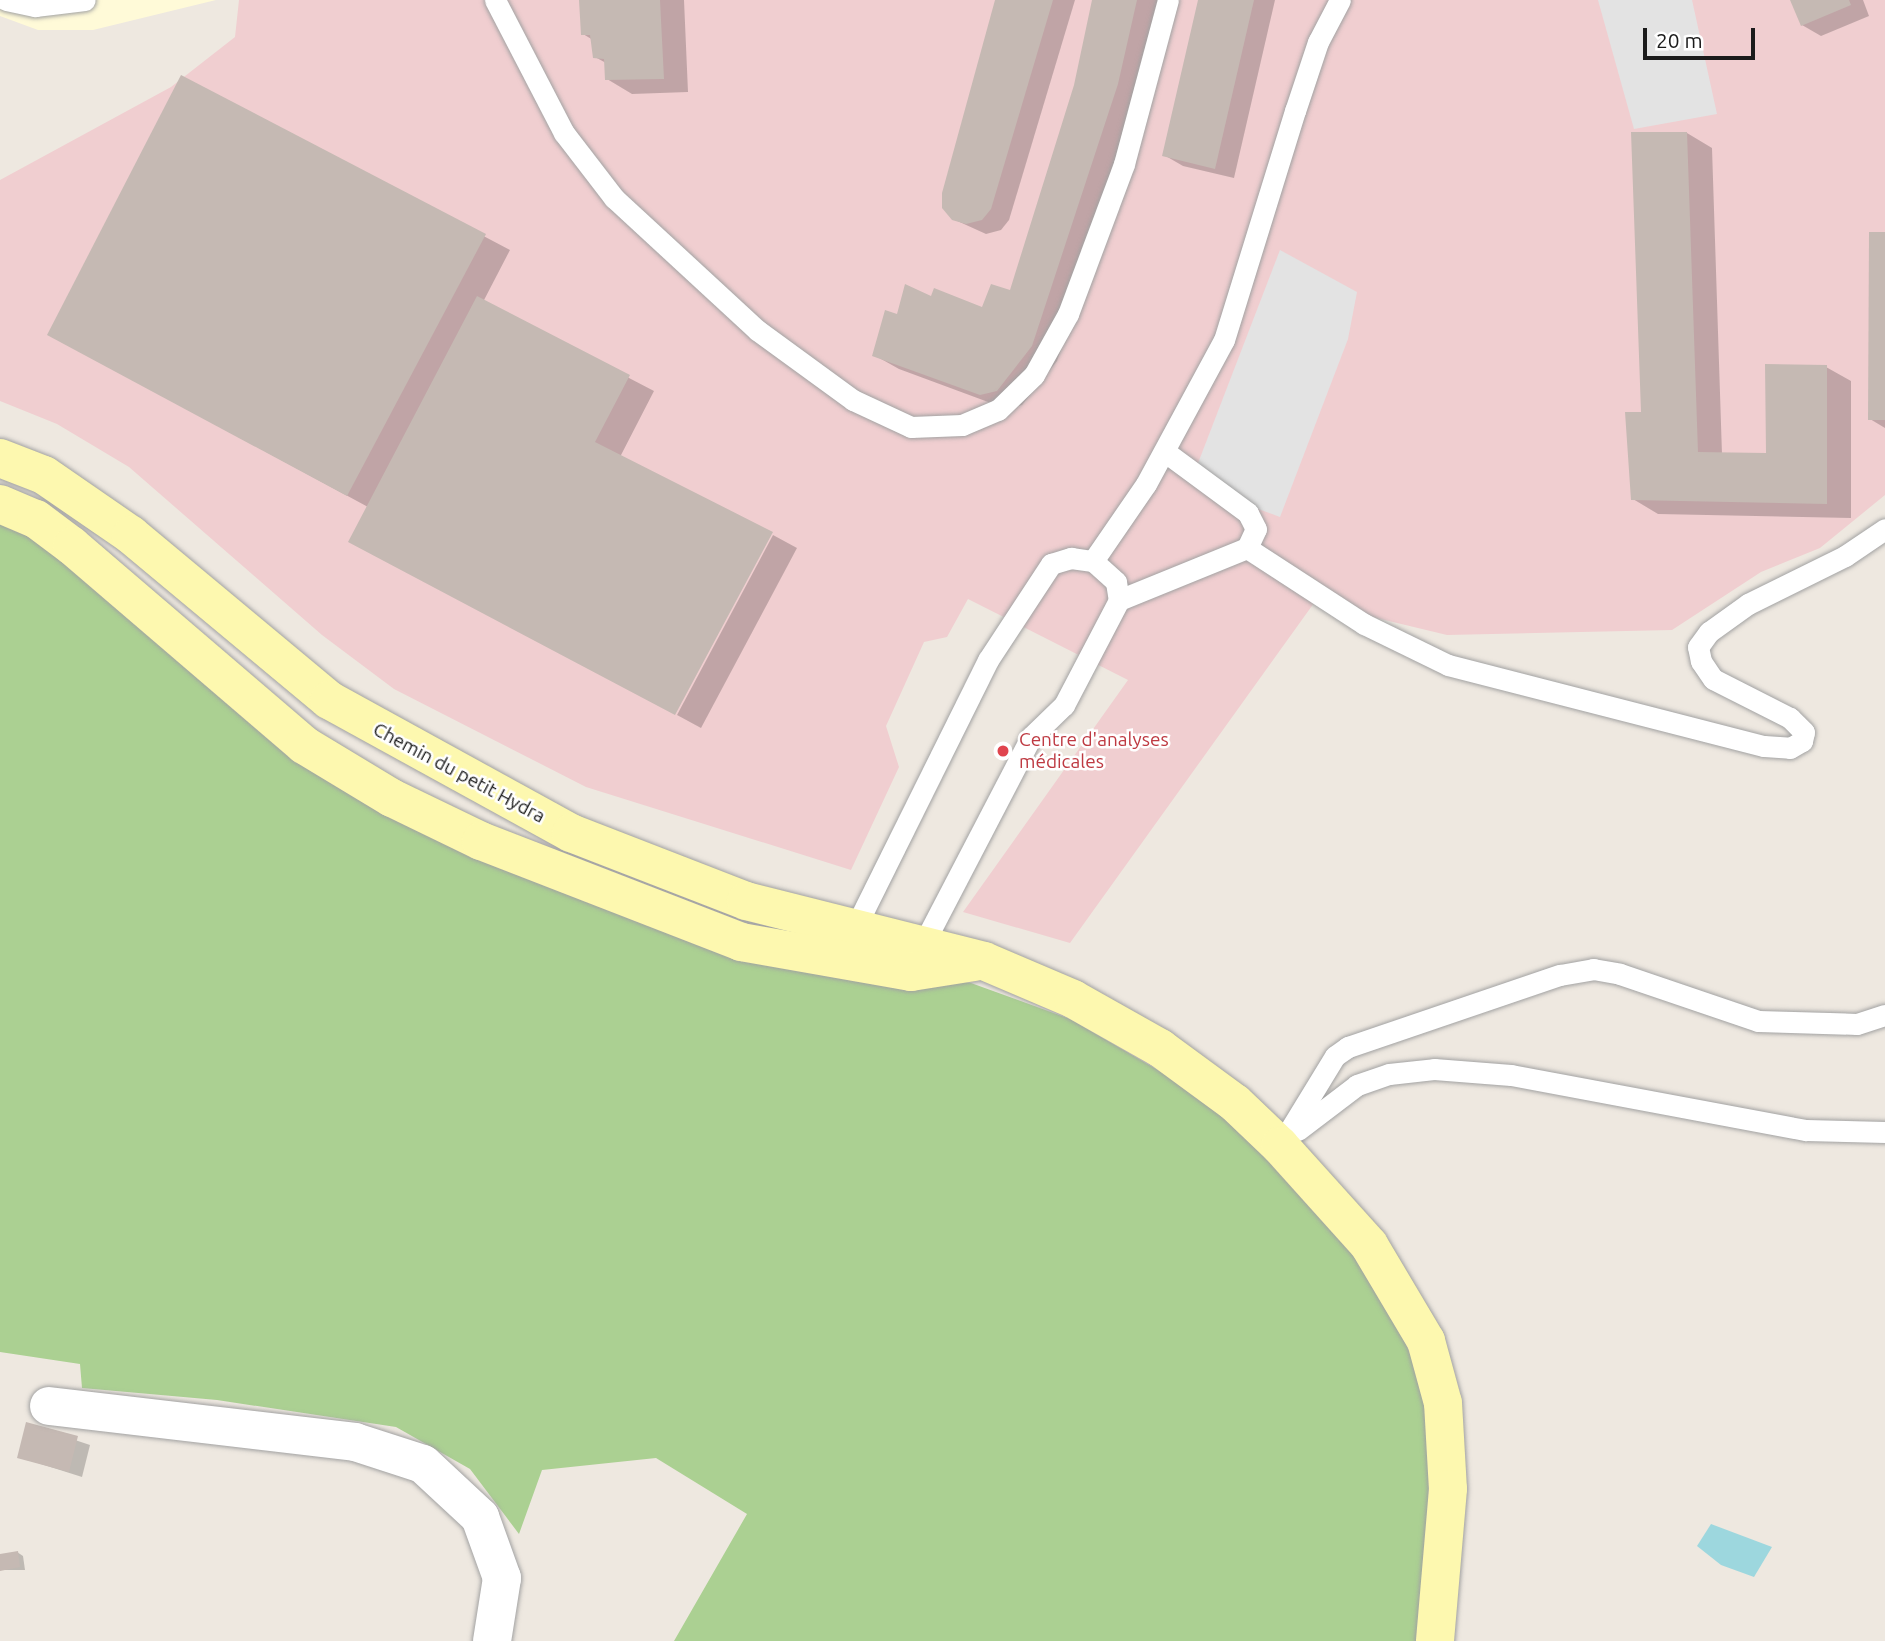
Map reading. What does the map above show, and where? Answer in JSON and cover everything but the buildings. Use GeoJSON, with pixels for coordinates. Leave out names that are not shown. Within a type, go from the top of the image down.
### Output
{"type":"FeatureCollection","features":[{"type":"Feature","properties":{"kind":"main road","name":"Chemin du petit Hydra"},"geometry":{"type":"LineString","coordinates":[[0,458],[44,475],[131,535],[278,661],[378,731],[571,833],[746,901],[845,946]]}},
{"type":"Feature","properties":{"kind":"main road","name":"Chemin du petit Hydra"},"geometry":{"type":"LineString","coordinates":[[0,504],[36,519],[72,546],[304,745],[392,798],[481,841],[599,891],[741,942],[845,946],[917,957],[984,961],[1073,999],[1160,1048],[1234,1103],[1280,1146],[1369,1245],[1426,1341],[1443,1403],[1448,1489],[1435,1641]]}},
{"type":"Feature","properties":{"kind":"street"},"geometry":{"type":"LineString","coordinates":[[49,1406],[355,1442],[422,1464],[480,1517],[502,1578],[492,1641]]}},
{"type":"Feature","properties":{"kind":"lane"},"geometry":{"type":"LineString","coordinates":[[6,0],[35,6],[85,0]]}},
{"type":"Feature","properties":{"kind":"lane"},"geometry":{"type":"LineString","coordinates":[[495,0],[564,133],[614,198],[757,330],[853,400],[911,427],[962,425],[998,410],[1034,376],[1068,314],[1124,164],[1168,0]]}},
{"type":"Feature","properties":{"kind":"lane"},"geometry":{"type":"LineString","coordinates":[[1094,561],[1164,452],[1224,340],[1318,42],[1339,0]]}},
{"type":"Feature","properties":{"kind":"lane"},"geometry":{"type":"LineString","coordinates":[[1119,600],[1247,548],[1256,528],[1248,513],[1164,452]]}},
{"type":"Feature","properties":{"kind":"lane"},"geometry":{"type":"LineString","coordinates":[[1247,548],[1364,624],[1448,665],[1764,746],[1790,748],[1802,741],[1804,732],[1790,718],[1713,678],[1701,661],[1698,647],[1709,632],[1748,604],[1845,556],[1885,530]]}},
{"type":"Feature","properties":{"kind":"lane"},"geometry":{"type":"LineString","coordinates":[[845,946],[1002,639],[1051,564],[1071,558],[1094,561],[1116,582],[1119,600],[1064,705],[1031,737],[917,957]]}},
{"type":"Feature","properties":{"kind":"lane"},"geometry":{"type":"LineString","coordinates":[[1280,1146],[1335,1056],[1348,1047],[1560,975],[1593,969],[1620,974],[1758,1021],[1857,1024],[1885,1015]]}},
{"type":"Feature","properties":{"kind":"lane"},"geometry":{"type":"LineString","coordinates":[[1280,1146],[1329,1102],[1357,1085],[1390,1074],[1434,1069],[1511,1075],[1806,1130],[1885,1132]]}},
{"type":"Feature","properties":{"kind":"shaded area"},"geometry":{"type":"Polygon","coordinates":[[[0,0],[216,0],[93,30],[38,30],[0,16],[0,0]]]}},
{"type":"Feature","properties":{"kind":"shaded area"},"geometry":{"type":"Polygon","coordinates":[[[239,0],[1885,0],[1885,495],[1820,548],[1761,572],[1672,630],[1447,635],[1314,603],[1070,943],[963,912],[1128,680],[968,599],[947,637],[924,642],[886,726],[899,767],[851,870],[586,787],[394,689],[322,635],[129,467],[57,424],[0,401],[0,180],[171,87],[235,37],[239,0]]]}},
{"type":"Feature","properties":{"kind":"shaded area"},"geometry":{"type":"Polygon","coordinates":[[[1598,0],[1692,0],[1717,114],[1634,129],[1598,0]]]}},
{"type":"Feature","properties":{"kind":"shaded area"},"geometry":{"type":"Polygon","coordinates":[[[1280,250],[1357,292],[1348,339],[1280,517],[1190,484],[1280,250]]]}},
{"type":"Feature","properties":{"kind":"green space"},"geometry":{"type":"Polygon","coordinates":[[[0,512],[392,798],[846,962],[971,983],[1070,1019],[1192,1090],[1291,1173],[1386,1298],[1424,1386],[1431,1446],[1421,1641],[674,1641],[747,1514],[656,1458],[542,1470],[519,1534],[470,1469],[396,1427],[217,1400],[82,1388],[80,1364],[0,1352],[0,512]]]}},
{"type":"Feature","properties":{"kind":"water"},"geometry":{"type":"Polygon","coordinates":[[[1711,1524],[1772,1547],[1754,1577],[1721,1565],[1697,1546],[1711,1524]]]}},
{"type":"Feature","properties":{"kind":"place","name":"Centre d'analyses médicales"},"geometry":{"type":"Point","coordinates":[1003,751]}}]}
